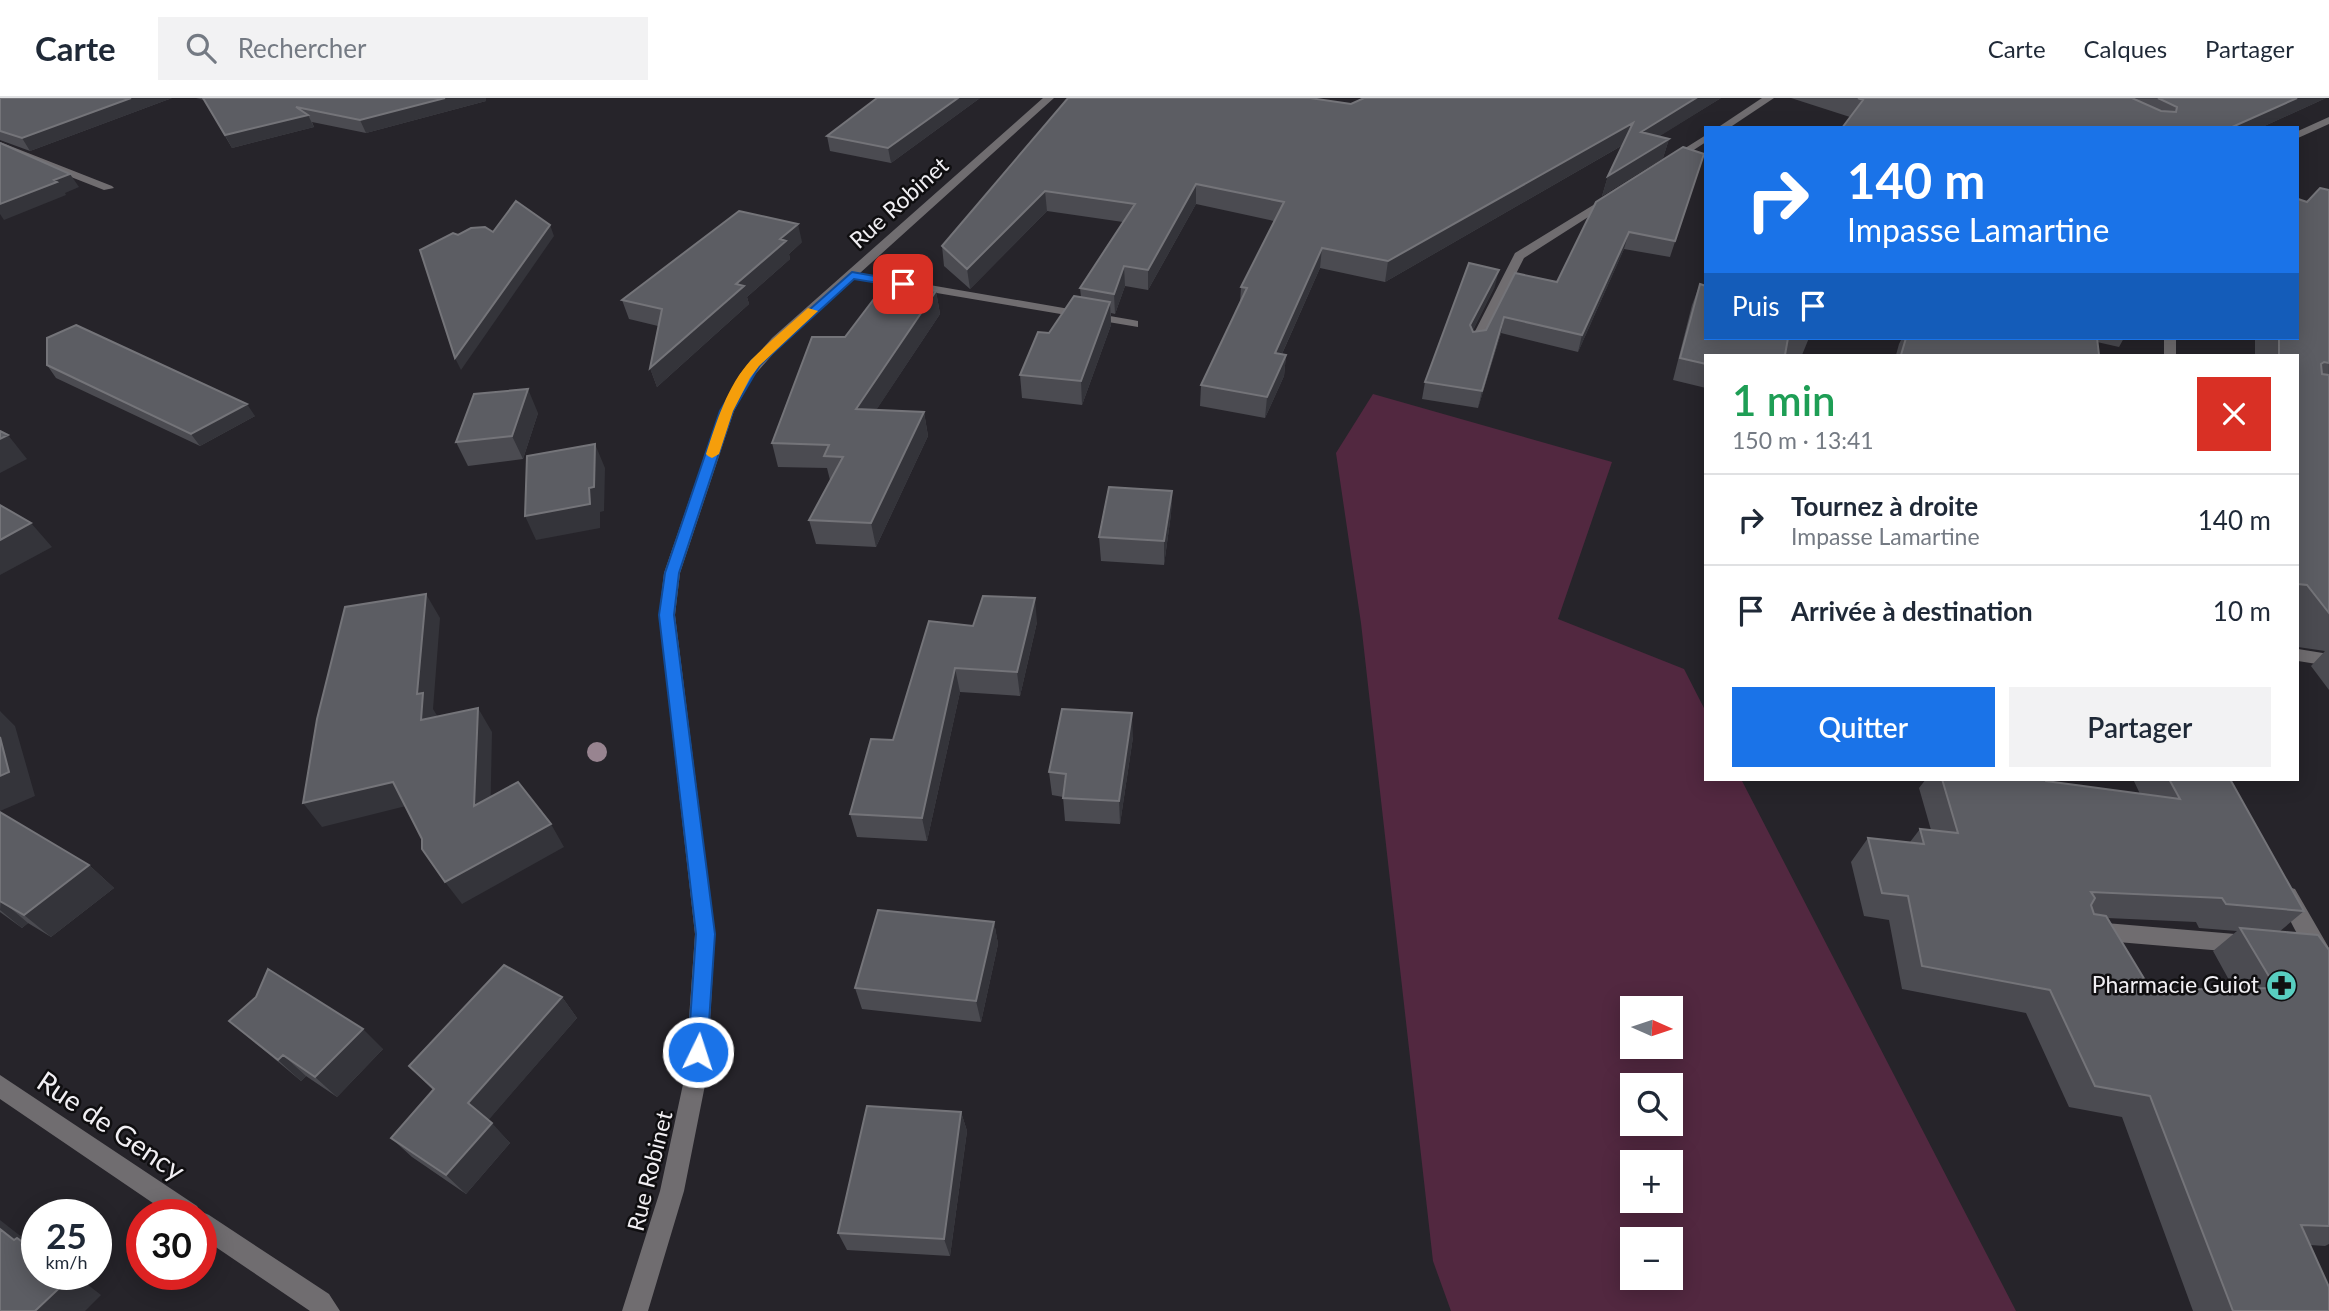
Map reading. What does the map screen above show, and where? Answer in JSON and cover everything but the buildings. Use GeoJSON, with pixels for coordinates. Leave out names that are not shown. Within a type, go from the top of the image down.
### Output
{"type":"FeatureCollection","features":[{"type":"Feature","properties":{"kind":"street","name":"Rue Robinet"},"geometry":{"type":"LineString","coordinates":[[635,1311],[672,1191],[696,1076],[705,934],[667,615],[672,573],[727,411],[745,377],[778,341],[1049,98]]}},
{"type":"Feature","properties":{"kind":"street"},"geometry":{"type":"LineString","coordinates":[[1725,126],[1769,98]]}},
{"type":"Feature","properties":{"kind":"street"},"geometry":{"type":"LineString","coordinates":[[2299,135],[2329,120]]}},
{"type":"Feature","properties":{"kind":"street"},"geometry":{"type":"LineString","coordinates":[[1660,167],[1704,139]]}},
{"type":"Feature","properties":{"kind":"street"},"geometry":{"type":"LineString","coordinates":[[0,145],[108,188]]}},
{"type":"Feature","properties":{"kind":"street"},"geometry":{"type":"LineString","coordinates":[[1475,344],[1520,256],[1625,189]]}},
{"type":"Feature","properties":{"kind":"street"},"geometry":{"type":"LineString","coordinates":[[852,275],[1133,324]]}},
{"type":"Feature","properties":{"kind":"street"},"geometry":{"type":"LineString","coordinates":[[2299,655],[2329,660]]}},
{"type":"Feature","properties":{"kind":"street"},"geometry":{"type":"LineString","coordinates":[[2278,876],[2323,957]]}},
{"type":"Feature","properties":{"kind":"street"},"geometry":{"type":"LineString","coordinates":[[2080,930],[2265,945]]}},
{"type":"Feature","properties":{"kind":"street"},"geometry":{"type":"LineString","coordinates":[[2291,947],[2323,957]]}},
{"type":"Feature","properties":{"kind":"street","name":"Rue de Gency"},"geometry":{"type":"LineString","coordinates":[[0,1086],[167,1199]]}},
{"type":"Feature","properties":{"kind":"street"},"geometry":{"type":"LineString","coordinates":[[217,1234],[320,1303],[327,1311]]}},
{"type":"Feature","properties":{"kind":"shaded area"},"geometry":{"type":"Polygon","coordinates":[[[1373,394],[1612,462],[1558,619],[1684,669],[1704,708],[1704,781],[1742,781],[2016,1311],[1451,1311],[1433,1261],[1361,623],[1336,453],[1373,394]]]}},
{"type":"Feature","properties":{"kind":"slow traffic"},"geometry":{"type":"LineString","coordinates":[[712,454],[727,411],[745,377],[755,363],[812,311]]}},
{"type":"Feature","properties":{"kind":"place","name":"Pharmacie Guiot"},"geometry":{"type":"Point","coordinates":[2282,985]}},
{"type":"Feature","properties":{"kind":"route"},"geometry":{"type":"LineString","coordinates":[[698,1052],[705,934],[667,615],[672,573],[727,411],[755,363],[852,275],[903,284]]}}]}
